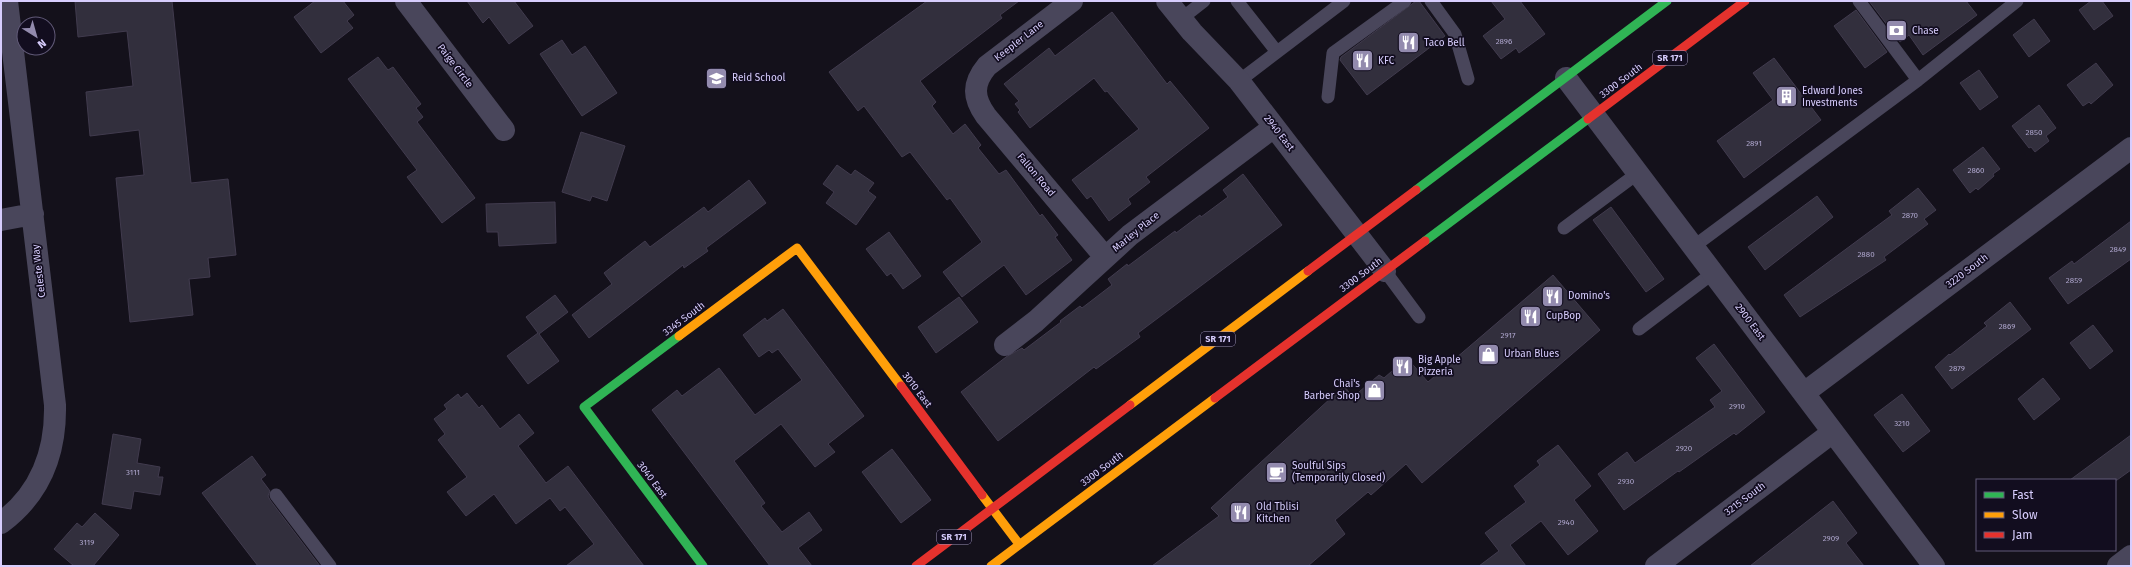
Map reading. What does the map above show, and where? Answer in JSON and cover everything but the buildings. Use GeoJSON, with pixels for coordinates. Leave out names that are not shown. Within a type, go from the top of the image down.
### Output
{"type":"FeatureCollection","features":[{"type":"Feature","properties":{"kind":"main road","name":"SR 171"},"geometry":{"type":"LineString","coordinates":[[916,566],[1358,235],[1667,1]]}},
{"type":"Feature","properties":{"kind":"main road","name":"3300 South"},"geometry":{"type":"LineString","coordinates":[[991,566],[1745,1]]}},
{"type":"Feature","properties":{"kind":"main road","name":"3010 East"},"geometry":{"type":"LineString","coordinates":[[797,248],[1019,544]]}},
{"type":"Feature","properties":{"kind":"main road","name":"3345 South"},"geometry":{"type":"LineString","coordinates":[[584,407],[797,248]]}},
{"type":"Feature","properties":{"kind":"main road","name":"3040 East"},"geometry":{"type":"LineString","coordinates":[[584,407],[703,566]]}},
{"type":"Feature","properties":{"kind":"street","name":"Celeste Way"},"geometry":{"type":"LineString","coordinates":[[1,523],[19,508],[38,483],[50,457],[56,427],[55,405],[7,1]]}},
{"type":"Feature","properties":{"kind":"street","name":"Paige Circle"},"geometry":{"type":"LineString","coordinates":[[406,1],[504,130]]}},
{"type":"Feature","properties":{"kind":"street","name":"Keepler Lane"},"geometry":{"type":"LineString","coordinates":[[974,89],[981,73],[990,63],[1072,1]]}},
{"type":"Feature","properties":{"kind":"street","name":"2940 East"},"geometry":{"type":"LineString","coordinates":[[1167,1],[1181,19],[1238,81],[1358,235],[1384,271]]}},
{"type":"Feature","properties":{"kind":"street","name":"2900 East"},"geometry":{"type":"LineString","coordinates":[[1566,78],[1934,566]]}},
{"type":"Feature","properties":{"kind":"street","name":"Fallon Road"},"geometry":{"type":"LineString","coordinates":[[974,89],[978,104],[986,116],[1105,257]]}},
{"type":"Feature","properties":{"kind":"street","name":"Marley Place"},"geometry":{"type":"LineString","coordinates":[[1005,345],[1036,321],[1130,235],[1274,127]]}},
{"type":"Feature","properties":{"kind":"street","name":"3220 South"},"geometry":{"type":"LineString","coordinates":[[1804,393],[2131,148]]}},
{"type":"Feature","properties":{"kind":"street"},"geometry":{"type":"LineString","coordinates":[[1,220],[33,214]]}},
{"type":"Feature","properties":{"kind":"street","name":"3215 South"},"geometry":{"type":"LineString","coordinates":[[1656,566],[1834,432]]}},
{"type":"Feature","properties":{"kind":"street"},"geometry":{"type":"LineString","coordinates":[[2118,566],[2131,556]]}},
{"type":"Feature","properties":{"kind":"lane"},"geometry":{"type":"LineString","coordinates":[[1181,19],[1204,1]]}},
{"type":"Feature","properties":{"kind":"lane"},"geometry":{"type":"LineString","coordinates":[[1237,1],[1277,52]]}},
{"type":"Feature","properties":{"kind":"lane"},"geometry":{"type":"LineString","coordinates":[[1238,81],[1344,1]]}},
{"type":"Feature","properties":{"kind":"lane"},"geometry":{"type":"LineString","coordinates":[[1328,97],[1333,53],[1405,1]]}},
{"type":"Feature","properties":{"kind":"lane"},"geometry":{"type":"LineString","coordinates":[[1431,1],[1455,34],[1468,80]]}},
{"type":"Feature","properties":{"kind":"lane"},"geometry":{"type":"LineString","coordinates":[[1859,1],[1918,80]]}},
{"type":"Feature","properties":{"kind":"lane"},"geometry":{"type":"LineString","coordinates":[[1693,247],[1918,80],[2016,1]]}},
{"type":"Feature","properties":{"kind":"lane"},"geometry":{"type":"LineString","coordinates":[[1564,228],[1638,174]]}},
{"type":"Feature","properties":{"kind":"lane"},"geometry":{"type":"LineString","coordinates":[[1384,271],[1419,317]]}},
{"type":"Feature","properties":{"kind":"lane"},"geometry":{"type":"LineString","coordinates":[[1639,329],[1713,273]]}},
{"type":"Feature","properties":{"kind":"lane"},"geometry":{"type":"LineString","coordinates":[[276,495],[330,566]]}},
{"type":"Feature","properties":{"kind":"traffic: fast"},"geometry":{"type":"LineString","coordinates":[[1416,190],[1667,1]]}},
{"type":"Feature","properties":{"kind":"traffic: fast"},"geometry":{"type":"LineString","coordinates":[[1425,241],[1588,119]]}},
{"type":"Feature","properties":{"kind":"traffic: fast"},"geometry":{"type":"LineString","coordinates":[[679,336],[584,407],[703,566]]}},
{"type":"Feature","properties":{"kind":"traffic: slow"},"geometry":{"type":"LineString","coordinates":[[679,336],[797,248],[901,386]]}},
{"type":"Feature","properties":{"kind":"traffic: slow"},"geometry":{"type":"LineString","coordinates":[[1130,405],[1308,271]]}},
{"type":"Feature","properties":{"kind":"traffic: slow"},"geometry":{"type":"LineString","coordinates":[[991,566],[1215,398]]}},
{"type":"Feature","properties":{"kind":"traffic: slow"},"geometry":{"type":"LineString","coordinates":[[982,495],[1019,544]]}},
{"type":"Feature","properties":{"kind":"traffic: jam"},"geometry":{"type":"LineString","coordinates":[[1588,119],[1745,1]]}},
{"type":"Feature","properties":{"kind":"traffic: jam"},"geometry":{"type":"LineString","coordinates":[[1308,271],[1416,190]]}},
{"type":"Feature","properties":{"kind":"traffic: jam"},"geometry":{"type":"LineString","coordinates":[[1215,398],[1425,241]]}},
{"type":"Feature","properties":{"kind":"traffic: jam"},"geometry":{"type":"LineString","coordinates":[[901,386],[982,495]]}},
{"type":"Feature","properties":{"kind":"traffic: jam"},"geometry":{"type":"LineString","coordinates":[[916,566],[1130,405]]}},
{"type":"Feature","properties":{"kind":"place","name":"Chase"},"geometry":{"type":"Point","coordinates":[1897,31]}},
{"type":"Feature","properties":{"kind":"place","name":"Taco Bell"},"geometry":{"type":"Point","coordinates":[1408,43]}},
{"type":"Feature","properties":{"kind":"place","name":"KFC"},"geometry":{"type":"Point","coordinates":[1363,61]}},
{"type":"Feature","properties":{"kind":"place","name":"Reid School"},"geometry":{"type":"Point","coordinates":[716,78]}},
{"type":"Feature","properties":{"kind":"place","name":"Edward Jones Investments"},"geometry":{"type":"Point","coordinates":[1787,97]}},
{"type":"Feature","properties":{"kind":"place","name":"Domino's"},"geometry":{"type":"Point","coordinates":[1552,296]}},
{"type":"Feature","properties":{"kind":"place","name":"CupBop"},"geometry":{"type":"Point","coordinates":[1530,316]}},
{"type":"Feature","properties":{"kind":"place","name":"Urban Blues"},"geometry":{"type":"Point","coordinates":[1489,354]}},
{"type":"Feature","properties":{"kind":"place","name":"Big Apple Pizzeria"},"geometry":{"type":"Point","coordinates":[1403,366]}},
{"type":"Feature","properties":{"kind":"place","name":"Chai's Barber Shop"},"geometry":{"type":"Point","coordinates":[1375,390]}},
{"type":"Feature","properties":{"kind":"place","name":"Soulful Sips (Temporarily Closed)"},"geometry":{"type":"Point","coordinates":[1277,472]}},
{"type":"Feature","properties":{"kind":"place","name":"Old Tblisi Kitchen"},"geometry":{"type":"Point","coordinates":[1241,513]}}]}
